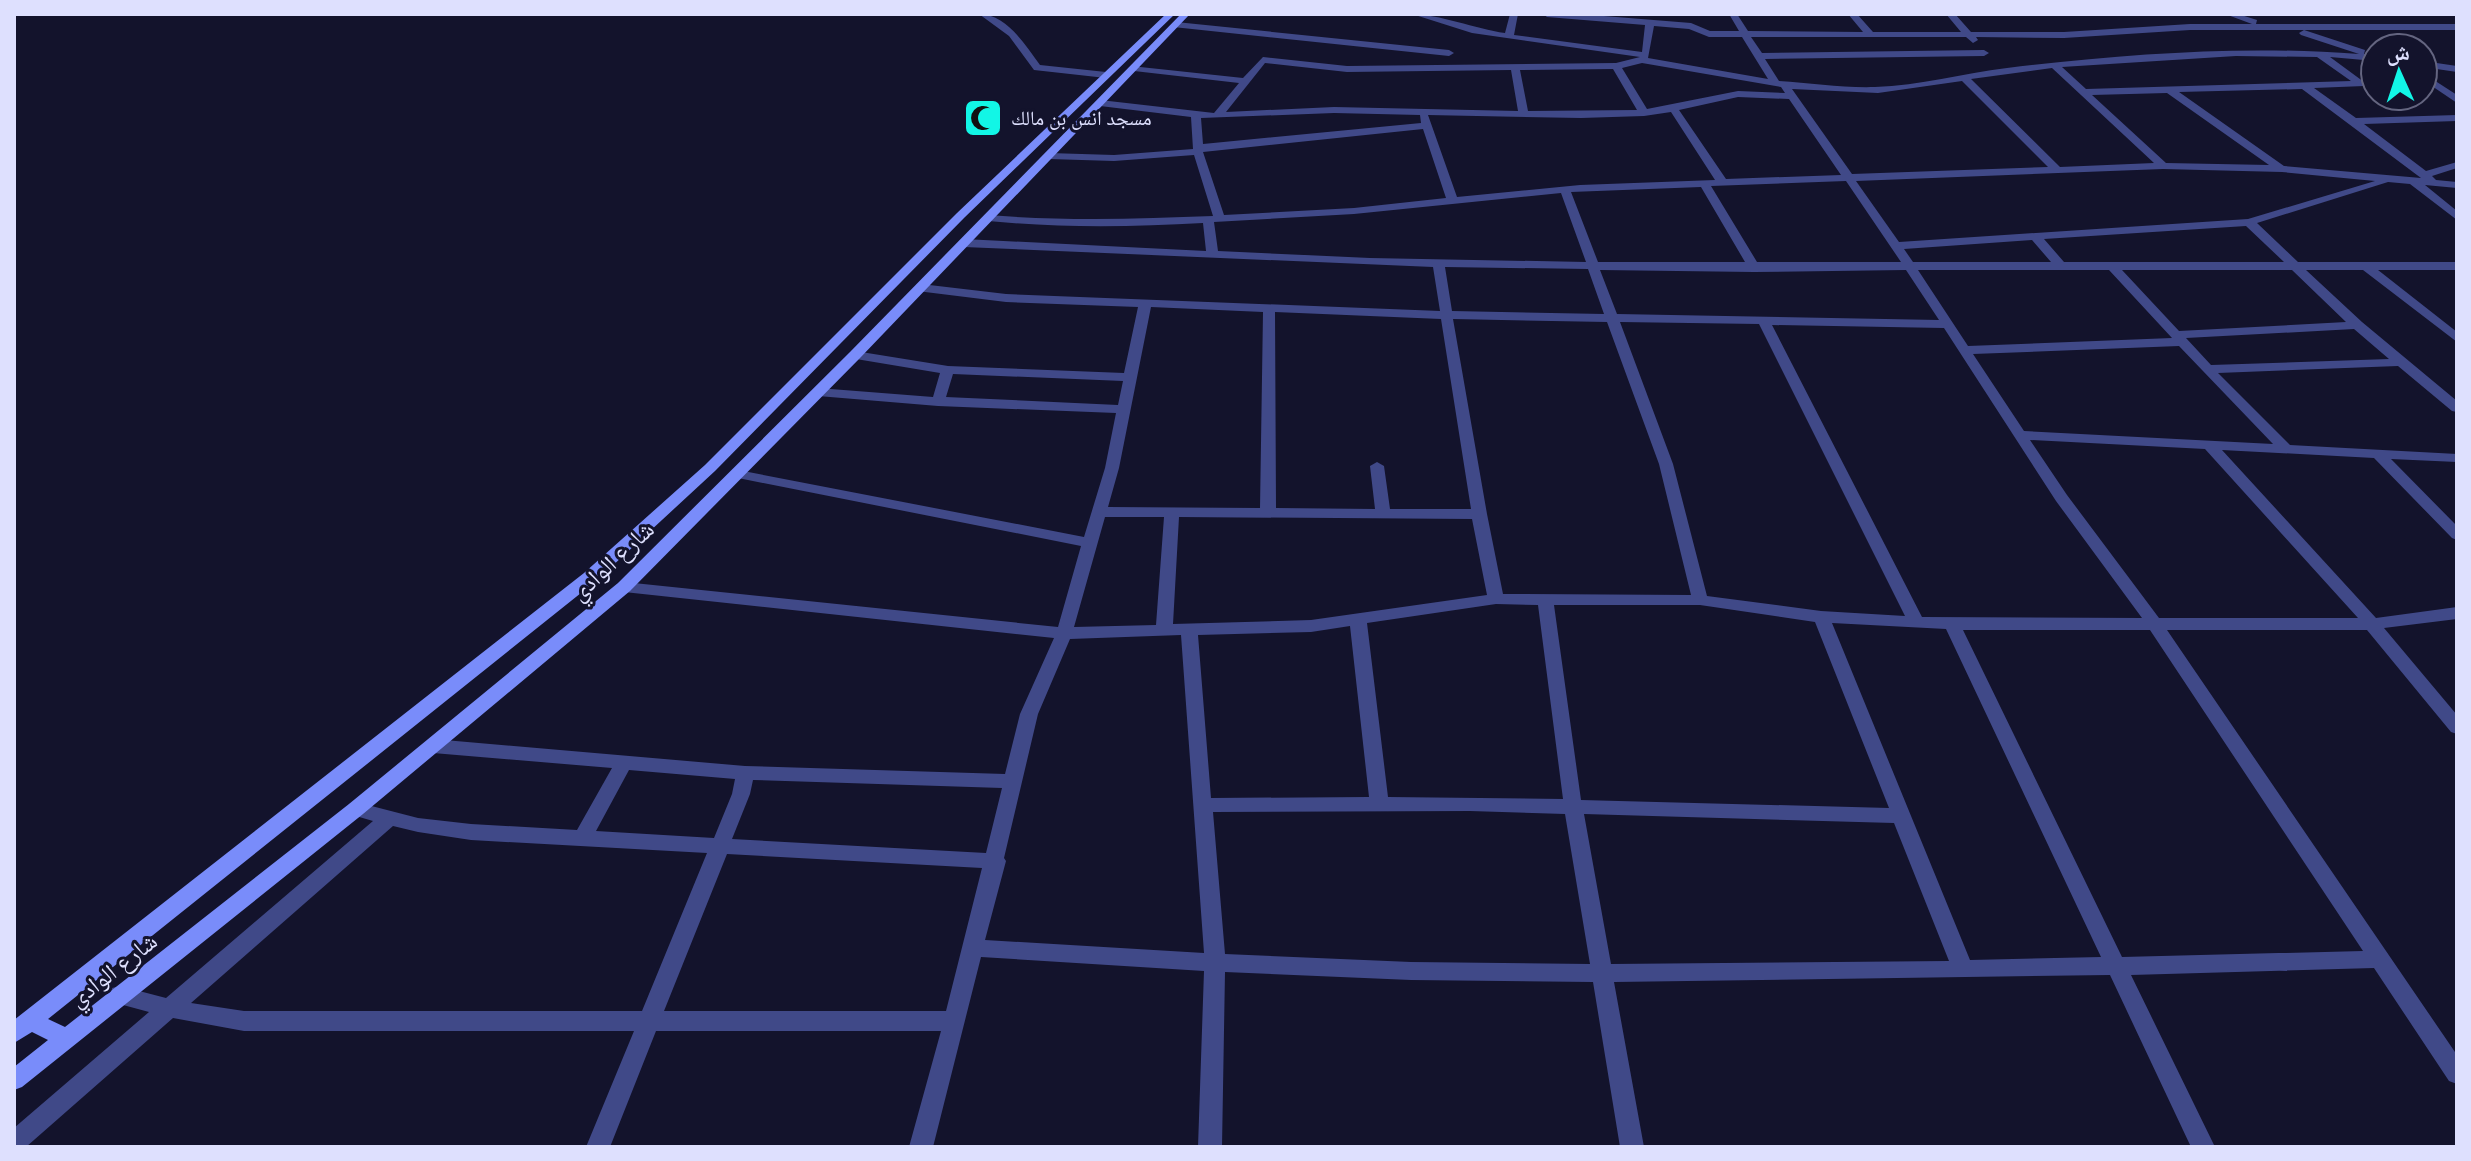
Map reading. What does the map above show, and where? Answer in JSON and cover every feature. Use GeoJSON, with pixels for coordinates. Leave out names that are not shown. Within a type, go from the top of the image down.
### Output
{"type":"FeatureCollection","features":[{"type":"Feature","properties":{"kind":"main road","name":"شارع الوادي"},"geometry":{"type":"LineString","coordinates":[[22,1027],[590,577],[648,526],[1106,75],[1177,18]]}},
{"type":"Feature","properties":{"kind":"main road","name":"شارع الوادي"},"geometry":{"type":"LineString","coordinates":[[14,1080],[356,809],[624,587],[921,288],[1134,68],[1177,18]]}},
{"type":"Feature","properties":{"kind":"main road"},"geometry":{"type":"LineString","coordinates":[[22,1027],[66,1038]]}},
{"type":"Feature","properties":{"kind":"street"},"geometry":{"type":"LineString","coordinates":[[983,14],[1012,34],[1037,68],[1106,75]]}},
{"type":"Feature","properties":{"kind":"street"},"geometry":{"type":"LineString","coordinates":[[1416,14],[1449,27],[1578,43],[1783,88]]}},
{"type":"Feature","properties":{"kind":"street"},"geometry":{"type":"LineString","coordinates":[[1509,35],[1514,14]]}},
{"type":"Feature","properties":{"kind":"street"},"geometry":{"type":"LineString","coordinates":[[1547,14],[1645,19],[1696,27],[1703,34],[1969,35],[2454,20]]}},
{"type":"Feature","properties":{"kind":"street"},"geometry":{"type":"LineString","coordinates":[[1733,14],[1911,268],[2019,435],[2153,622],[2457,1074]]}},
{"type":"Feature","properties":{"kind":"street"},"geometry":{"type":"LineString","coordinates":[[1852,14],[1870,34]]}},
{"type":"Feature","properties":{"kind":"street"},"geometry":{"type":"LineString","coordinates":[[1949,14],[1997,72]]}},
{"type":"Feature","properties":{"kind":"street"},"geometry":{"type":"LineString","coordinates":[[2229,14],[2271,27]]}},
{"type":"Feature","properties":{"kind":"street"},"geometry":{"type":"LineString","coordinates":[[1570,16],[1578,43]]}},
{"type":"Feature","properties":{"kind":"street"},"geometry":{"type":"LineString","coordinates":[[1177,18],[1449,53]]}},
{"type":"Feature","properties":{"kind":"street"},"geometry":{"type":"LineString","coordinates":[[1644,58],[1645,19]]}},
{"type":"Feature","properties":{"kind":"street"},"geometry":{"type":"LineString","coordinates":[[1448,68],[1449,27]]}},
{"type":"Feature","properties":{"kind":"street"},"geometry":{"type":"LineString","coordinates":[[2285,27],[2359,50]]}},
{"type":"Feature","properties":{"kind":"street"},"geometry":{"type":"LineString","coordinates":[[1809,34],[1828,54]]}},
{"type":"Feature","properties":{"kind":"street"},"geometry":{"type":"LineString","coordinates":[[1532,67],[1534,38]]}},
{"type":"Feature","properties":{"kind":"street"},"geometry":{"type":"LineString","coordinates":[[1761,56],[1984,53]]}},
{"type":"Feature","properties":{"kind":"street"},"geometry":{"type":"LineString","coordinates":[[2083,92],[2361,84],[2319,54]]}},
{"type":"Feature","properties":{"kind":"street"},"geometry":{"type":"LineString","coordinates":[[1100,103],[1196,116],[1334,110],[1644,113],[1726,95],[1783,88],[1875,90],[2146,55],[2319,54],[2359,57]]}},
{"type":"Feature","properties":{"kind":"street"},"geometry":{"type":"LineString","coordinates":[[1217,116],[1242,81],[1266,60],[1335,69],[1616,66],[1644,58]]}},
{"type":"Feature","properties":{"kind":"street"},"geometry":{"type":"LineString","coordinates":[[2054,65],[2163,166]]}},
{"type":"Feature","properties":{"kind":"street"},"geometry":{"type":"LineString","coordinates":[[1616,66],[1644,113]]}},
{"type":"Feature","properties":{"kind":"street"},"geometry":{"type":"LineString","coordinates":[[1515,67],[1523,113]]}},
{"type":"Feature","properties":{"kind":"street"},"geometry":{"type":"LineString","coordinates":[[1134,68],[1242,81]]}},
{"type":"Feature","properties":{"kind":"street"},"geometry":{"type":"LineString","coordinates":[[1964,77],[2057,170]]}},
{"type":"Feature","properties":{"kind":"street"},"geometry":{"type":"LineString","coordinates":[[2305,86],[2429,179]]}},
{"type":"Feature","properties":{"kind":"street"},"geometry":{"type":"LineString","coordinates":[[2439,87],[2457,100]]}},
{"type":"Feature","properties":{"kind":"street"},"geometry":{"type":"LineString","coordinates":[[2168,89],[2282,169]]}},
{"type":"Feature","properties":{"kind":"street"},"geometry":{"type":"LineString","coordinates":[[1673,108],[1722,182]]}},
{"type":"Feature","properties":{"kind":"street"},"geometry":{"type":"LineString","coordinates":[[1423,111],[1453,201]]}},
{"type":"Feature","properties":{"kind":"street"},"geometry":{"type":"LineString","coordinates":[[1196,116],[1198,150],[1214,219],[1212,253]]}},
{"type":"Feature","properties":{"kind":"street"},"geometry":{"type":"LineString","coordinates":[[2354,121],[2457,118]]}},
{"type":"Feature","properties":{"kind":"street"},"geometry":{"type":"LineString","coordinates":[[1049,156],[1114,158],[1426,126]]}},
{"type":"Feature","properties":{"kind":"street"},"geometry":{"type":"LineString","coordinates":[[2429,179],[2457,165]]}},
{"type":"Feature","properties":{"kind":"street"},"geometry":{"type":"LineString","coordinates":[[988,218],[1088,225],[1214,219],[1565,190],[2163,166],[2282,169],[2413,181],[2429,179],[2457,185]]}},
{"type":"Feature","properties":{"kind":"street"},"geometry":{"type":"LineString","coordinates":[[1895,246],[2249,222],[2393,179]]}},
{"type":"Feature","properties":{"kind":"street"},"geometry":{"type":"LineString","coordinates":[[2413,181],[2457,217]]}},
{"type":"Feature","properties":{"kind":"street"},"geometry":{"type":"LineString","coordinates":[[1704,183],[1754,268]]}},
{"type":"Feature","properties":{"kind":"street"},"geometry":{"type":"LineString","coordinates":[[1565,190],[1666,464],[1700,600]]}},
{"type":"Feature","properties":{"kind":"street"},"geometry":{"type":"LineString","coordinates":[[2249,222],[2357,325],[2457,408]]}},
{"type":"Feature","properties":{"kind":"street"},"geometry":{"type":"LineString","coordinates":[[2035,237],[2062,267]]}},
{"type":"Feature","properties":{"kind":"street"},"geometry":{"type":"LineString","coordinates":[[964,243],[1438,263],[1595,266],[1911,268],[2291,263],[2457,266]]}},
{"type":"Feature","properties":{"kind":"street"},"geometry":{"type":"LineString","coordinates":[[1438,263],[1496,599]]}},
{"type":"Feature","properties":{"kind":"street"},"geometry":{"type":"LineString","coordinates":[[2363,264],[2457,338]]}},
{"type":"Feature","properties":{"kind":"street"},"geometry":{"type":"LineString","coordinates":[[2111,265],[2288,451]]}},
{"type":"Feature","properties":{"kind":"street"},"geometry":{"type":"LineString","coordinates":[[921,288],[1006,298],[1269,309],[1613,321],[1949,324]]}},
{"type":"Feature","properties":{"kind":"street"},"geometry":{"type":"LineString","coordinates":[[921,1147],[951,1021],[996,861],[1029,714],[1064,633],[1114,460],[1145,304]]}},
{"type":"Feature","properties":{"kind":"street"},"geometry":{"type":"LineString","coordinates":[[1268,511],[1269,309]]}},
{"type":"Feature","properties":{"kind":"street"},"geometry":{"type":"LineString","coordinates":[[1765,323],[1917,623]]}},
{"type":"Feature","properties":{"kind":"street"},"geometry":{"type":"LineString","coordinates":[[1965,350],[2357,325]]}},
{"type":"Feature","properties":{"kind":"street"},"geometry":{"type":"LineString","coordinates":[[855,355],[948,370],[1131,377]]}},
{"type":"Feature","properties":{"kind":"street"},"geometry":{"type":"LineString","coordinates":[[2207,369],[2403,362]]}},
{"type":"Feature","properties":{"kind":"street"},"geometry":{"type":"LineString","coordinates":[[938,402],[948,370]]}},
{"type":"Feature","properties":{"kind":"street"},"geometry":{"type":"LineString","coordinates":[[818,392],[938,402],[1124,409]]}},
{"type":"Feature","properties":{"kind":"street"},"geometry":{"type":"LineString","coordinates":[[2019,435],[2457,458]]}},
{"type":"Feature","properties":{"kind":"street"},"geometry":{"type":"LineString","coordinates":[[2211,447],[2449,709],[2457,727]]}},
{"type":"Feature","properties":{"kind":"street"},"geometry":{"type":"LineString","coordinates":[[2380,456],[2457,535]]}},
{"type":"Feature","properties":{"kind":"street"},"geometry":{"type":"LineString","coordinates":[[1377,466],[1383,513]]}},
{"type":"Feature","properties":{"kind":"street"},"geometry":{"type":"LineString","coordinates":[[738,474],[1090,543]]}},
{"type":"Feature","properties":{"kind":"street"},"geometry":{"type":"LineString","coordinates":[[1164,631],[1172,511]]}},
{"type":"Feature","properties":{"kind":"street"},"geometry":{"type":"LineString","coordinates":[[1098,512],[1479,514]]}},
{"type":"Feature","properties":{"kind":"street"},"geometry":{"type":"LineString","coordinates":[[624,587],[1064,633],[1297,627],[1496,599],[1545,598],[1700,600],[1821,617],[1952,624],[2372,624],[2457,613]]}},
{"type":"Feature","properties":{"kind":"street"},"geometry":{"type":"LineString","coordinates":[[1545,598],[1573,807],[1632,1147]]}},
{"type":"Feature","properties":{"kind":"street"},"geometry":{"type":"LineString","coordinates":[[1821,617],[1963,970]]}},
{"type":"Feature","properties":{"kind":"street"},"geometry":{"type":"LineString","coordinates":[[1358,619],[1379,804]]}},
{"type":"Feature","properties":{"kind":"street"},"geometry":{"type":"LineString","coordinates":[[1952,624],[2203,1147]]}},
{"type":"Feature","properties":{"kind":"street"},"geometry":{"type":"LineString","coordinates":[[1189,630],[1215,964],[1210,1147]]}},
{"type":"Feature","properties":{"kind":"street"},"geometry":{"type":"LineString","coordinates":[[433,746],[745,773],[1014,781]]}},
{"type":"Feature","properties":{"kind":"street"},"geometry":{"type":"LineString","coordinates":[[582,839],[624,763]]}},
{"type":"Feature","properties":{"kind":"street"},"geometry":{"type":"LineString","coordinates":[[598,1147],[741,794],[745,773]]}},
{"type":"Feature","properties":{"kind":"street"},"geometry":{"type":"LineString","coordinates":[[1203,805],[1573,807],[1901,816]]}},
{"type":"Feature","properties":{"kind":"street"},"geometry":{"type":"LineString","coordinates":[[356,809],[388,819],[471,832],[717,848],[996,861]]}},
{"type":"Feature","properties":{"kind":"street"},"geometry":{"type":"LineString","coordinates":[[14,1143],[388,819]]}},
{"type":"Feature","properties":{"kind":"street"},"geometry":{"type":"LineString","coordinates":[[973,948],[1215,964],[1601,973],[1963,970],[2378,959]]}},
{"type":"Feature","properties":{"kind":"street"},"geometry":{"type":"LineString","coordinates":[[120,995],[167,1008],[244,1021],[951,1021]]}},
{"type":"Feature","properties":{"kind":"place","name":"مسجد انس بن مالك"},"geometry":{"type":"Point","coordinates":[983,118]}}]}
